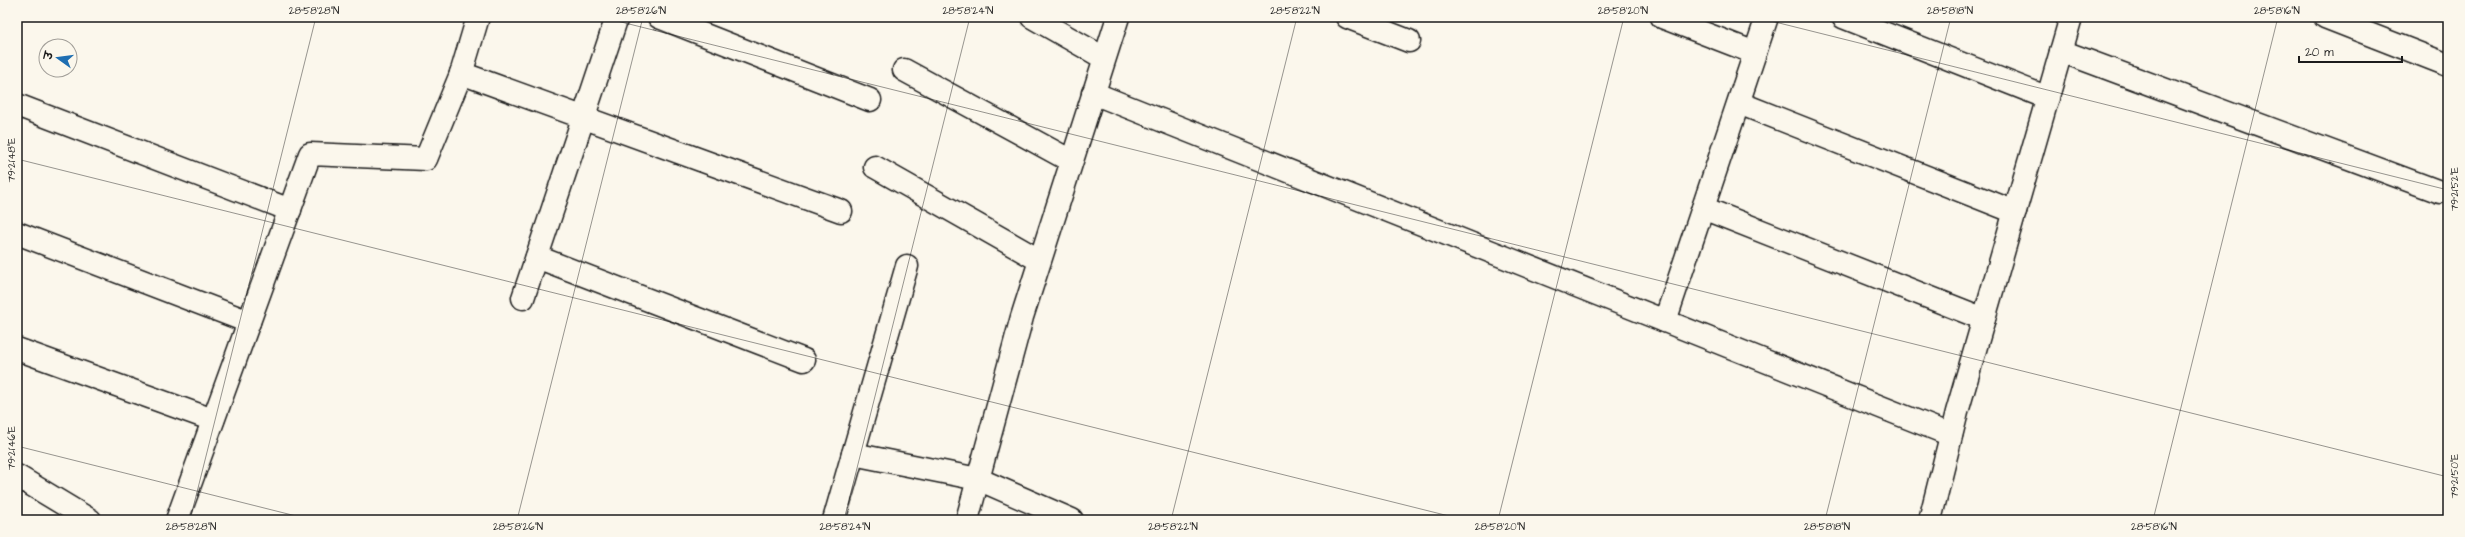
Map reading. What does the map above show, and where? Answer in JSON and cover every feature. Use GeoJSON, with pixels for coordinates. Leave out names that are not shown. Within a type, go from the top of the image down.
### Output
{"type":"FeatureCollection","features":[{"type":"Feature","properties":{"kind":"street"},"geometry":{"type":"LineString","coordinates":[[182,519],[214,420],[310,154],[426,159],[461,73],[478,17]]}},
{"type":"Feature","properties":{"kind":"street"},"geometry":{"type":"LineString","coordinates":[[523,298],[617,17]]}},
{"type":"Feature","properties":{"kind":"street"},"geometry":{"type":"LineString","coordinates":[[659,17],[870,100]]}},
{"type":"Feature","properties":{"kind":"street"},"geometry":{"type":"LineString","coordinates":[[1032,17],[1104,58]]}},
{"type":"Feature","properties":{"kind":"street"},"geometry":{"type":"LineString","coordinates":[[967,520],[1039,260],[1118,17]]}},
{"type":"Feature","properties":{"kind":"street"},"geometry":{"type":"LineString","coordinates":[[1348,17],[1409,41]]}},
{"type":"Feature","properties":{"kind":"street"},"geometry":{"type":"LineString","coordinates":[[1662,17],[1755,53]]}},
{"type":"Feature","properties":{"kind":"street"},"geometry":{"type":"LineString","coordinates":[[1665,321],[1767,17]]}},
{"type":"Feature","properties":{"kind":"street"},"geometry":{"type":"LineString","coordinates":[[1843,17],[2048,98]]}},
{"type":"Feature","properties":{"kind":"street"},"geometry":{"type":"LineString","coordinates":[[1930,520],[1951,435],[2071,17]]}},
{"type":"Feature","properties":{"kind":"street"},"geometry":{"type":"LineString","coordinates":[[2325,17],[2448,65]]}},
{"type":"Feature","properties":{"kind":"street"},"geometry":{"type":"LineString","coordinates":[[2061,51],[2440,192]]}},
{"type":"Feature","properties":{"kind":"street"},"geometry":{"type":"LineString","coordinates":[[904,70],[1071,161]]}},
{"type":"Feature","properties":{"kind":"street"},"geometry":{"type":"LineString","coordinates":[[461,73],[841,211]]}},
{"type":"Feature","properties":{"kind":"street"},"geometry":{"type":"LineString","coordinates":[[1093,94],[1951,435]]}},
{"type":"Feature","properties":{"kind":"street"},"geometry":{"type":"LineString","coordinates":[[1738,103],[2015,212]]}},
{"type":"Feature","properties":{"kind":"street"},"geometry":{"type":"LineString","coordinates":[[17,105],[290,210]]}},
{"type":"Feature","properties":{"kind":"street"},"geometry":{"type":"LineString","coordinates":[[875,167],[1039,260]]}},
{"type":"Feature","properties":{"kind":"street"},"geometry":{"type":"LineString","coordinates":[[1703,208],[1984,319]]}},
{"type":"Feature","properties":{"kind":"street"},"geometry":{"type":"LineString","coordinates":[[17,233],[249,322]]}},
{"type":"Feature","properties":{"kind":"street"},"geometry":{"type":"LineString","coordinates":[[537,257],[804,360]]}},
{"type":"Feature","properties":{"kind":"street"},"geometry":{"type":"LineString","coordinates":[[834,520],[907,266]]}},
{"type":"Feature","properties":{"kind":"street"},"geometry":{"type":"LineString","coordinates":[[17,349],[214,420]]}},
{"type":"Feature","properties":{"kind":"street"},"geometry":{"type":"LineString","coordinates":[[853,454],[978,479],[1072,520]]}},
{"type":"Feature","properties":{"kind":"street"},"geometry":{"type":"LineString","coordinates":[[17,476],[90,520]]}}]}
